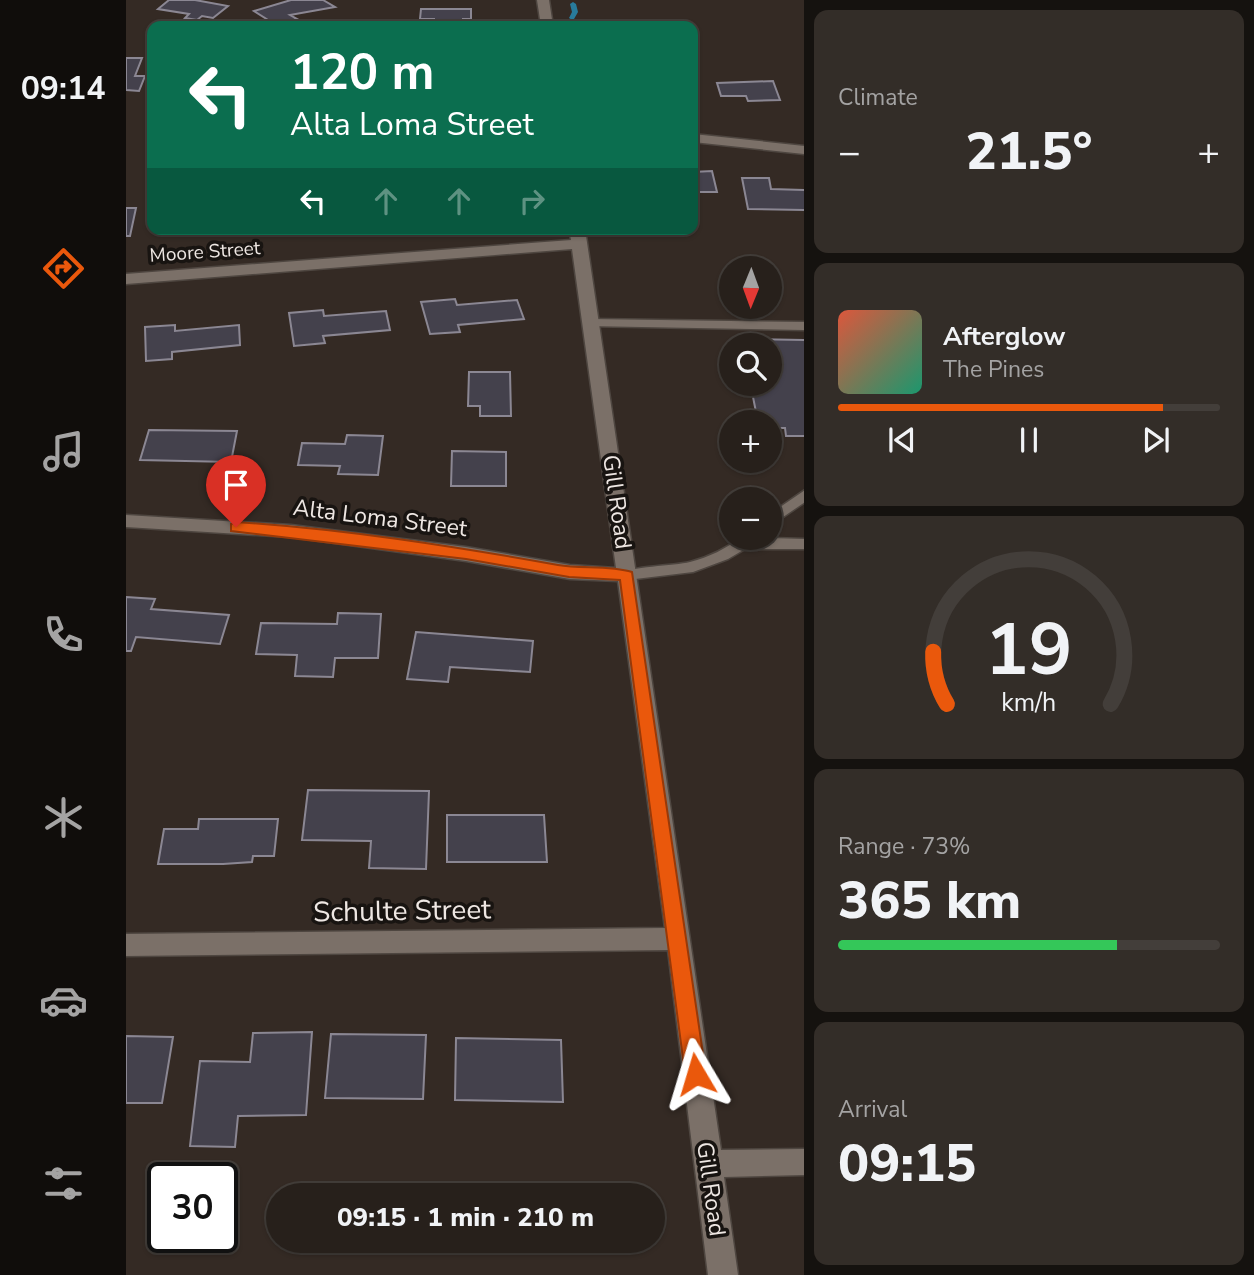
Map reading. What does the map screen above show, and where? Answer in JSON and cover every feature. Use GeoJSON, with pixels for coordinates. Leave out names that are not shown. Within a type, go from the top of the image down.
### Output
{"type":"FeatureCollection","features":[{"type":"Feature","properties":{"kind":"street"},"geometry":{"type":"LineString","coordinates":[[543,0],[546,21]]}},
{"type":"Feature","properties":{"kind":"street"},"geometry":{"type":"LineString","coordinates":[[698,139],[804,150]]}},
{"type":"Feature","properties":{"kind":"street","name":"Moore Street"},"geometry":{"type":"LineString","coordinates":[[126,279],[578,237]]}},
{"type":"Feature","properties":{"kind":"street","name":"Gill Road"},"geometry":{"type":"LineString","coordinates":[[578,237],[679,939],[723,1275]]}},
{"type":"Feature","properties":{"kind":"street","name":"Alta Loma Street"},"geometry":{"type":"LineString","coordinates":[[126,520],[291,531],[466,554],[569,572],[627,575]]}},
{"type":"Feature","properties":{"kind":"street","name":"Schulte Street"},"geometry":{"type":"LineString","coordinates":[[126,945],[679,939]]}},
{"type":"Feature","properties":{"kind":"street"},"geometry":{"type":"LineString","coordinates":[[708,1164],[804,1162]]}},
{"type":"Feature","properties":{"kind":"lane"},"geometry":{"type":"LineString","coordinates":[[591,323],[804,326]]}},
{"type":"Feature","properties":{"kind":"lane"},"geometry":{"type":"LineString","coordinates":[[782,511],[804,494]]}},
{"type":"Feature","properties":{"kind":"lane"},"geometry":{"type":"LineString","coordinates":[[782,543],[804,544]]}},
{"type":"Feature","properties":{"kind":"lane"},"geometry":{"type":"LineString","coordinates":[[627,575],[702,566],[731,550]]}},
{"type":"Feature","properties":{"kind":"building"},"geometry":{"type":"Polygon","coordinates":[[[169,0],[195,0],[228,6],[213,18],[202,16],[197,20],[185,18],[189,14],[158,9],[169,0]]]}},
{"type":"Feature","properties":{"kind":"building"},"geometry":{"type":"Polygon","coordinates":[[[291,0],[323,0],[335,7],[290,15],[297,19],[290,21],[270,21],[254,11],[291,0]]]}},
{"type":"Feature","properties":{"kind":"building"},"geometry":{"type":"Polygon","coordinates":[[[421,9],[471,9],[471,19],[463,21],[420,19],[421,9]]]}},
{"type":"Feature","properties":{"kind":"building"},"geometry":{"type":"Polygon","coordinates":[[[126,58],[142,58],[135,76],[145,76],[139,91],[126,90],[126,58]]]}},
{"type":"Feature","properties":{"kind":"building"},"geometry":{"type":"Polygon","coordinates":[[[773,81],[780,100],[748,101],[746,96],[721,96],[717,83],[773,81]]]}},
{"type":"Feature","properties":{"kind":"building"},"geometry":{"type":"Polygon","coordinates":[[[712,171],[717,192],[698,192],[698,172],[712,171]]]}},
{"type":"Feature","properties":{"kind":"building"},"geometry":{"type":"Polygon","coordinates":[[[742,178],[769,178],[771,189],[804,190],[804,210],[748,209],[742,178]]]}},
{"type":"Feature","properties":{"kind":"building"},"geometry":{"type":"Polygon","coordinates":[[[126,208],[136,208],[130,236],[126,236],[126,208]]]}},
{"type":"Feature","properties":{"kind":"building"},"geometry":{"type":"Polygon","coordinates":[[[455,299],[457,305],[517,300],[524,319],[458,325],[460,332],[430,334],[421,302],[455,299]]]}},
{"type":"Feature","properties":{"kind":"building"},"geometry":{"type":"Polygon","coordinates":[[[323,310],[324,316],[386,311],[390,330],[323,336],[325,343],[294,346],[289,313],[323,310]]]}},
{"type":"Feature","properties":{"kind":"building"},"geometry":{"type":"Polygon","coordinates":[[[175,325],[175,331],[239,325],[240,345],[172,352],[172,359],[146,361],[145,327],[175,325]]]}},
{"type":"Feature","properties":{"kind":"building"},"geometry":{"type":"Polygon","coordinates":[[[782,340],[804,340],[804,436],[786,436],[785,428],[782,428],[782,410],[756,410],[753,396],[782,396],[782,340]]]}},
{"type":"Feature","properties":{"kind":"building"},"geometry":{"type":"Polygon","coordinates":[[[469,372],[510,372],[511,416],[480,416],[480,406],[468,406],[469,372]]]}},
{"type":"Feature","properties":{"kind":"building"},"geometry":{"type":"Polygon","coordinates":[[[149,430],[237,431],[231,462],[140,460],[149,430]]]}},
{"type":"Feature","properties":{"kind":"building"},"geometry":{"type":"Polygon","coordinates":[[[347,435],[383,436],[378,475],[338,474],[340,466],[298,465],[302,443],[345,444],[347,435]]]}},
{"type":"Feature","properties":{"kind":"building"},"geometry":{"type":"Polygon","coordinates":[[[452,451],[506,452],[506,486],[451,486],[452,451]]]}},
{"type":"Feature","properties":{"kind":"building"},"geometry":{"type":"Polygon","coordinates":[[[126,597],[155,599],[151,609],[229,615],[220,644],[136,637],[131,651],[126,651],[126,597]]]}},
{"type":"Feature","properties":{"kind":"building"},"geometry":{"type":"Polygon","coordinates":[[[338,613],[381,614],[378,658],[335,658],[333,677],[295,676],[297,655],[256,654],[261,623],[337,624],[338,613]]]}},
{"type":"Feature","properties":{"kind":"building"},"geometry":{"type":"Polygon","coordinates":[[[416,632],[533,641],[530,672],[450,667],[448,682],[407,679],[416,632]]]}},
{"type":"Feature","properties":{"kind":"building"},"geometry":{"type":"Polygon","coordinates":[[[308,790],[429,791],[426,869],[369,868],[371,841],[302,840],[308,790]]]}},
{"type":"Feature","properties":{"kind":"building"},"geometry":{"type":"Polygon","coordinates":[[[447,815],[544,815],[547,862],[447,862],[447,815]]]}},
{"type":"Feature","properties":{"kind":"building"},"geometry":{"type":"Polygon","coordinates":[[[199,819],[278,819],[274,856],[253,856],[252,862],[223,864],[158,864],[164,829],[198,829],[199,819]]]}},
{"type":"Feature","properties":{"kind":"building"},"geometry":{"type":"Polygon","coordinates":[[[312,1032],[306,1115],[238,1116],[235,1147],[190,1146],[200,1061],[250,1062],[253,1033],[312,1032]]]}},
{"type":"Feature","properties":{"kind":"building"},"geometry":{"type":"Polygon","coordinates":[[[331,1034],[426,1035],[423,1099],[325,1098],[331,1034]]]}},
{"type":"Feature","properties":{"kind":"building"},"geometry":{"type":"Polygon","coordinates":[[[126,1036],[173,1037],[162,1103],[126,1103],[126,1036]]]}},
{"type":"Feature","properties":{"kind":"building"},"geometry":{"type":"Polygon","coordinates":[[[456,1038],[561,1040],[563,1102],[455,1100],[456,1038]]]}},
{"type":"Feature","properties":{"kind":"waterway"},"geometry":{"type":"LineString","coordinates":[[572,18],[575,12],[573,4]]}},
{"type":"Feature","properties":{"kind":"route"},"geometry":{"type":"LineString","coordinates":[[236,527],[291,531],[466,554],[569,572],[627,575],[696,1074]]}}]}
